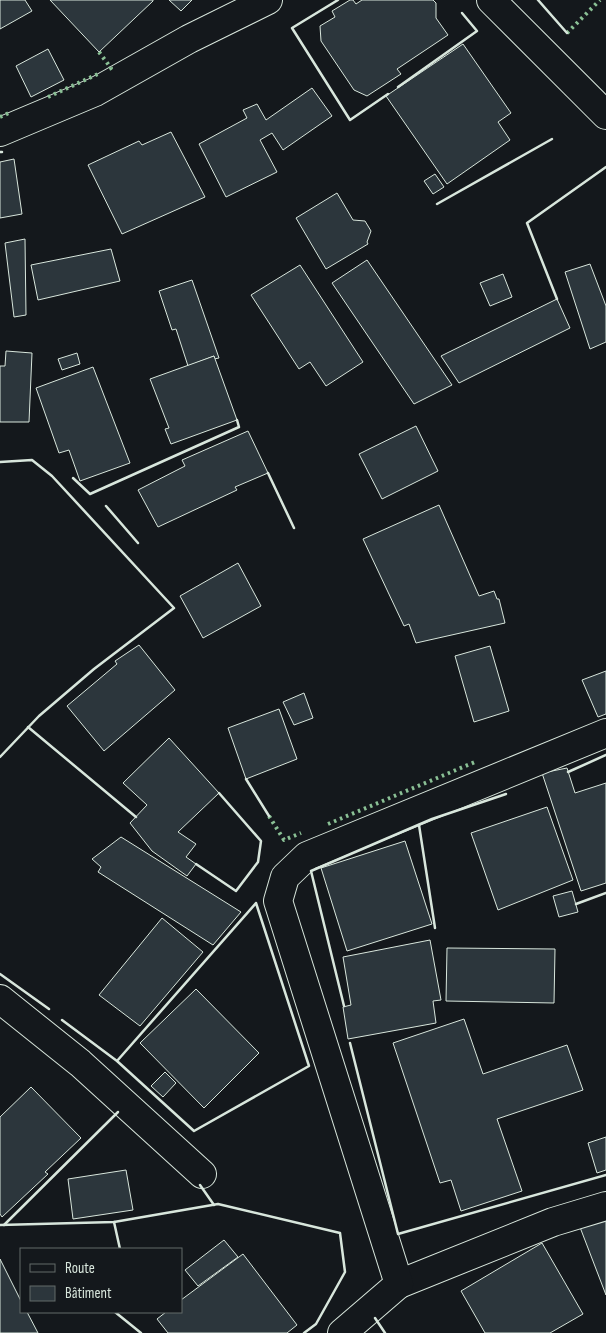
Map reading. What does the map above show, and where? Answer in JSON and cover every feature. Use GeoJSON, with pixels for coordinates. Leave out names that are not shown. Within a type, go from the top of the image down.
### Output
{"type":"FeatureCollection","features":[{"type":"Feature","properties":{"kind":"street"},"geometry":{"type":"LineString","coordinates":[[0,132],[95,92],[189,39],[268,0]]}},
{"type":"Feature","properties":{"kind":"street"},"geometry":{"type":"LineString","coordinates":[[491,0],[606,115]]}},
{"type":"Feature","properties":{"kind":"street"},"geometry":{"type":"LineString","coordinates":[[399,1284],[278,901],[285,877],[306,856],[606,733]]}},
{"type":"Feature","properties":{"kind":"street"},"geometry":{"type":"LineString","coordinates":[[0,999],[80,1063],[202,1174]]}},
{"type":"Feature","properties":{"kind":"street"},"geometry":{"type":"LineString","coordinates":[[342,1333],[399,1284],[553,1222],[606,1206]]}},
{"type":"Feature","properties":{"kind":"building"},"geometry":{"type":"Polygon","coordinates":[[[0,0],[25,0],[32,11],[0,29],[0,0]]]}},
{"type":"Feature","properties":{"kind":"building"},"geometry":{"type":"Polygon","coordinates":[[[50,0],[153,0],[153,1],[99,52],[50,0]]]}},
{"type":"Feature","properties":{"kind":"building"},"geometry":{"type":"Polygon","coordinates":[[[169,0],[192,0],[181,11],[169,0]]]}},
{"type":"Feature","properties":{"kind":"building"},"geometry":{"type":"Polygon","coordinates":[[[353,0],[356,4],[362,0],[433,0],[436,3],[436,18],[448,35],[397,69],[401,74],[367,96],[354,90],[321,41],[320,26],[335,17],[332,11],[353,0]]]}},
{"type":"Feature","properties":{"kind":"building"},"geometry":{"type":"Polygon","coordinates":[[[463,44],[511,113],[498,122],[510,140],[447,184],[386,96],[463,44]]]}},
{"type":"Feature","properties":{"kind":"building"},"geometry":{"type":"Polygon","coordinates":[[[48,49],[64,80],[31,97],[16,66],[48,49]]]}},
{"type":"Feature","properties":{"kind":"building"},"geometry":{"type":"Polygon","coordinates":[[[312,88],[332,116],[283,150],[272,133],[260,140],[277,172],[226,197],[199,144],[247,118],[243,110],[257,104],[266,120],[312,88]]]}},
{"type":"Feature","properties":{"kind":"building"},"geometry":{"type":"Polygon","coordinates":[[[171,132],[205,197],[122,234],[88,165],[139,141],[142,145],[171,132]]]}},
{"type":"Feature","properties":{"kind":"building"},"geometry":{"type":"Polygon","coordinates":[[[14,159],[22,214],[0,218],[0,162],[14,159]]]}},
{"type":"Feature","properties":{"kind":"building"},"geometry":{"type":"Polygon","coordinates":[[[435,174],[444,187],[433,194],[424,181],[435,174]]]}},
{"type":"Feature","properties":{"kind":"building"},"geometry":{"type":"Polygon","coordinates":[[[337,193],[353,220],[365,221],[371,231],[368,244],[326,269],[296,218],[337,193]]]}},
{"type":"Feature","properties":{"kind":"building"},"geometry":{"type":"Polygon","coordinates":[[[25,239],[26,315],[14,317],[5,243],[25,239]]]}},
{"type":"Feature","properties":{"kind":"building"},"geometry":{"type":"Polygon","coordinates":[[[111,249],[120,281],[38,300],[31,265],[111,249]]]}},
{"type":"Feature","properties":{"kind":"building"},"geometry":{"type":"Polygon","coordinates":[[[367,260],[452,385],[414,404],[332,283],[367,260]]]}},
{"type":"Feature","properties":{"kind":"building"},"geometry":{"type":"Polygon","coordinates":[[[590,264],[606,306],[606,342],[590,349],[565,272],[590,264]]]}},
{"type":"Feature","properties":{"kind":"building"},"geometry":{"type":"Polygon","coordinates":[[[300,265],[363,362],[326,386],[310,362],[299,369],[251,295],[300,265]]]}},
{"type":"Feature","properties":{"kind":"building"},"geometry":{"type":"Polygon","coordinates":[[[503,274],[512,297],[490,306],[480,283],[503,274]]]}},
{"type":"Feature","properties":{"kind":"building"},"geometry":{"type":"Polygon","coordinates":[[[192,280],[219,358],[214,359],[214,356],[188,366],[176,329],[172,330],[159,291],[192,280]]]}},
{"type":"Feature","properties":{"kind":"building"},"geometry":{"type":"Polygon","coordinates":[[[557,299],[570,328],[459,383],[441,356],[557,299]]]}},
{"type":"Feature","properties":{"kind":"building"},"geometry":{"type":"Polygon","coordinates":[[[6,351],[32,353],[29,422],[0,422],[0,366],[5,366],[6,351]]]}},
{"type":"Feature","properties":{"kind":"building"},"geometry":{"type":"Polygon","coordinates":[[[77,353],[80,364],[62,370],[58,359],[77,353]]]}},
{"type":"Feature","properties":{"kind":"building"},"geometry":{"type":"Polygon","coordinates":[[[214,356],[237,420],[171,444],[165,429],[169,428],[150,379],[214,356]]]}},
{"type":"Feature","properties":{"kind":"building"},"geometry":{"type":"Polygon","coordinates":[[[93,367],[130,463],[80,481],[69,450],[59,453],[36,388],[93,367]]]}},
{"type":"Feature","properties":{"kind":"building"},"geometry":{"type":"Polygon","coordinates":[[[416,426],[438,471],[382,499],[359,454],[416,426]]]}},
{"type":"Feature","properties":{"kind":"building"},"geometry":{"type":"Polygon","coordinates":[[[248,431],[268,473],[235,487],[237,490],[158,527],[138,490],[185,466],[182,460],[248,431]]]}},
{"type":"Feature","properties":{"kind":"building"},"geometry":{"type":"Polygon","coordinates":[[[439,505],[479,596],[494,591],[497,599],[499,599],[505,623],[416,643],[409,624],[404,626],[363,539],[439,505]]]}},
{"type":"Feature","properties":{"kind":"building"},"geometry":{"type":"Polygon","coordinates":[[[238,563],[261,606],[203,638],[180,596],[238,563]]]}},
{"type":"Feature","properties":{"kind":"building"},"geometry":{"type":"Polygon","coordinates":[[[139,645],[175,690],[104,751],[67,706],[117,664],[115,661],[139,645]]]}},
{"type":"Feature","properties":{"kind":"building"},"geometry":{"type":"Polygon","coordinates":[[[490,646],[509,711],[474,722],[455,656],[490,646]]]}},
{"type":"Feature","properties":{"kind":"building"},"geometry":{"type":"Polygon","coordinates":[[[606,671],[606,714],[598,717],[582,680],[606,671]]]}},
{"type":"Feature","properties":{"kind":"building"},"geometry":{"type":"Polygon","coordinates":[[[304,693],[313,718],[294,725],[283,702],[304,693]]]}},
{"type":"Feature","properties":{"kind":"building"},"geometry":{"type":"Polygon","coordinates":[[[279,709],[297,759],[246,779],[228,728],[279,709]]]}},
{"type":"Feature","properties":{"kind":"building"},"geometry":{"type":"Polygon","coordinates":[[[169,738],[219,793],[178,832],[196,844],[186,857],[196,864],[187,876],[152,851],[130,823],[147,805],[123,783],[169,738]]]}},
{"type":"Feature","properties":{"kind":"building"},"geometry":{"type":"Polygon","coordinates":[[[567,768],[575,793],[606,783],[606,883],[581,891],[542,773],[567,768]]]}},
{"type":"Feature","properties":{"kind":"building"},"geometry":{"type":"Polygon","coordinates":[[[547,807],[573,880],[498,910],[471,833],[547,807]]]}},
{"type":"Feature","properties":{"kind":"building"},"geometry":{"type":"Polygon","coordinates":[[[121,837],[241,912],[213,945],[98,872],[101,867],[92,859],[121,837]]]}},
{"type":"Feature","properties":{"kind":"building"},"geometry":{"type":"Polygon","coordinates":[[[405,841],[432,924],[347,951],[321,868],[405,841]]]}},
{"type":"Feature","properties":{"kind":"building"},"geometry":{"type":"Polygon","coordinates":[[[572,891],[578,912],[559,917],[553,896],[572,891]]]}},
{"type":"Feature","properties":{"kind":"building"},"geometry":{"type":"Polygon","coordinates":[[[162,918],[203,952],[140,1026],[99,995],[162,918]]]}},
{"type":"Feature","properties":{"kind":"building"},"geometry":{"type":"Polygon","coordinates":[[[430,940],[441,1000],[433,1001],[436,1023],[348,1039],[343,1007],[351,1005],[343,957],[430,940]]]}},
{"type":"Feature","properties":{"kind":"building"},"geometry":{"type":"Polygon","coordinates":[[[447,948],[555,949],[554,1003],[446,1001],[447,948]]]}},
{"type":"Feature","properties":{"kind":"building"},"geometry":{"type":"Polygon","coordinates":[[[196,989],[259,1053],[204,1108],[140,1043],[196,989]]]}},
{"type":"Feature","properties":{"kind":"building"},"geometry":{"type":"Polygon","coordinates":[[[464,1019],[483,1074],[567,1045],[583,1090],[497,1119],[522,1191],[461,1211],[451,1180],[440,1183],[393,1043],[464,1019]]]}},
{"type":"Feature","properties":{"kind":"building"},"geometry":{"type":"Polygon","coordinates":[[[165,1072],[176,1083],[163,1097],[151,1086],[165,1072]]]}},
{"type":"Feature","properties":{"kind":"building"},"geometry":{"type":"Polygon","coordinates":[[[31,1087],[81,1138],[45,1172],[48,1174],[2,1217],[0,1214],[0,1117],[31,1087]]]}},
{"type":"Feature","properties":{"kind":"building"},"geometry":{"type":"Polygon","coordinates":[[[606,1137],[606,1170],[597,1173],[588,1143],[606,1137]]]}},
{"type":"Feature","properties":{"kind":"building"},"geometry":{"type":"Polygon","coordinates":[[[126,1170],[133,1210],[73,1219],[68,1179],[126,1170]]]}},
{"type":"Feature","properties":{"kind":"building"},"geometry":{"type":"Polygon","coordinates":[[[606,1212],[606,1295],[578,1222],[606,1212]]]}},
{"type":"Feature","properties":{"kind":"building"},"geometry":{"type":"Polygon","coordinates":[[[224,1240],[238,1257],[198,1286],[185,1270],[224,1240]]]}},
{"type":"Feature","properties":{"kind":"building"},"geometry":{"type":"Polygon","coordinates":[[[542,1243],[583,1314],[550,1333],[485,1333],[461,1291],[542,1243]]]}},
{"type":"Feature","properties":{"kind":"building"},"geometry":{"type":"Polygon","coordinates":[[[243,1254],[297,1325],[287,1333],[168,1333],[157,1319],[165,1313],[182,1313],[182,1299],[243,1254]]]}},
{"type":"Feature","properties":{"kind":"building"},"geometry":{"type":"Polygon","coordinates":[[[0,1259],[20,1299],[20,1313],[28,1313],[38,1333],[0,1333],[0,1259]]]}},
{"type":"Feature","properties":{"kind":"hedge"},"geometry":{"type":"LineString","coordinates":[[567,33],[600,0]]}},
{"type":"Feature","properties":{"kind":"hedge"},"geometry":{"type":"LineString","coordinates":[[99,52],[111,68],[109,69]]}},
{"type":"Feature","properties":{"kind":"hedge"},"geometry":{"type":"LineString","coordinates":[[48,97],[98,74]]}},
{"type":"Feature","properties":{"kind":"hedge"},"geometry":{"type":"LineString","coordinates":[[0,117],[11,112]]}},
{"type":"Feature","properties":{"kind":"hedge"},"geometry":{"type":"LineString","coordinates":[[328,824],[475,762]]}},
{"type":"Feature","properties":{"kind":"hedge"},"geometry":{"type":"LineString","coordinates":[[269,816],[284,840],[301,833]]}},
{"type":"Feature","properties":{"kind":"wall"},"geometry":{"type":"LineString","coordinates":[[338,0],[292,28],[350,120],[388,94]]}},
{"type":"Feature","properties":{"kind":"wall"},"geometry":{"type":"LineString","coordinates":[[538,0],[567,33]]}},
{"type":"Feature","properties":{"kind":"wall"},"geometry":{"type":"LineString","coordinates":[[398,87],[477,31],[462,13]]}},
{"type":"Feature","properties":{"kind":"wall"},"geometry":{"type":"LineString","coordinates":[[437,204],[552,139]]}},
{"type":"Feature","properties":{"kind":"wall"},"geometry":{"type":"LineString","coordinates":[[557,299],[527,223],[606,167]]}},
{"type":"Feature","properties":{"kind":"wall"},"geometry":{"type":"LineString","coordinates":[[73,478],[90,494],[239,427],[237,420]]}},
{"type":"Feature","properties":{"kind":"wall"},"geometry":{"type":"LineString","coordinates":[[0,462],[32,460],[52,476],[174,608],[94,669],[39,716],[0,757]]}},
{"type":"Feature","properties":{"kind":"wall"},"geometry":{"type":"LineString","coordinates":[[268,473],[294,528]]}},
{"type":"Feature","properties":{"kind":"wall"},"geometry":{"type":"LineString","coordinates":[[106,506],[138,543]]}},
{"type":"Feature","properties":{"kind":"wall"},"geometry":{"type":"LineString","coordinates":[[28,727],[136,817]]}},
{"type":"Feature","properties":{"kind":"wall"},"geometry":{"type":"LineString","coordinates":[[568,772],[606,755]]}},
{"type":"Feature","properties":{"kind":"wall"},"geometry":{"type":"LineString","coordinates":[[246,779],[269,816]]}},
{"type":"Feature","properties":{"kind":"wall"},"geometry":{"type":"LineString","coordinates":[[196,864],[236,891],[258,862],[261,841],[219,793]]}},
{"type":"Feature","properties":{"kind":"wall"},"geometry":{"type":"LineString","coordinates":[[344,1006],[311,871],[432,819],[506,794]]}},
{"type":"Feature","properties":{"kind":"wall"},"geometry":{"type":"LineString","coordinates":[[419,825],[435,928]]}},
{"type":"Feature","properties":{"kind":"wall"},"geometry":{"type":"LineString","coordinates":[[576,904],[606,893]]}},
{"type":"Feature","properties":{"kind":"wall"},"geometry":{"type":"LineString","coordinates":[[62,1020],[117,1061],[194,1131],[309,1066],[256,903],[117,1061]]}},
{"type":"Feature","properties":{"kind":"wall"},"geometry":{"type":"LineString","coordinates":[[0,974],[49,1009]]}},
{"type":"Feature","properties":{"kind":"wall"},"geometry":{"type":"LineString","coordinates":[[350,1043],[398,1234],[606,1175]]}},
{"type":"Feature","properties":{"kind":"wall"},"geometry":{"type":"LineString","coordinates":[[4,1225],[118,1112]]}},
{"type":"Feature","properties":{"kind":"wall"},"geometry":{"type":"LineString","coordinates":[[200,1185],[214,1205]]}},
{"type":"Feature","properties":{"kind":"wall"},"geometry":{"type":"LineString","coordinates":[[0,1225],[114,1222],[218,1204],[340,1233],[345,1272],[316,1324],[304,1333]]}},
{"type":"Feature","properties":{"kind":"wall"},"geometry":{"type":"LineString","coordinates":[[114,1222],[120,1248]]}},
{"type":"Feature","properties":{"kind":"wall"},"geometry":{"type":"LineString","coordinates":[[116,1313],[141,1333]]}},
{"type":"Feature","properties":{"kind":"wall"},"geometry":{"type":"LineString","coordinates":[[375,1318],[385,1333]]}}]}
